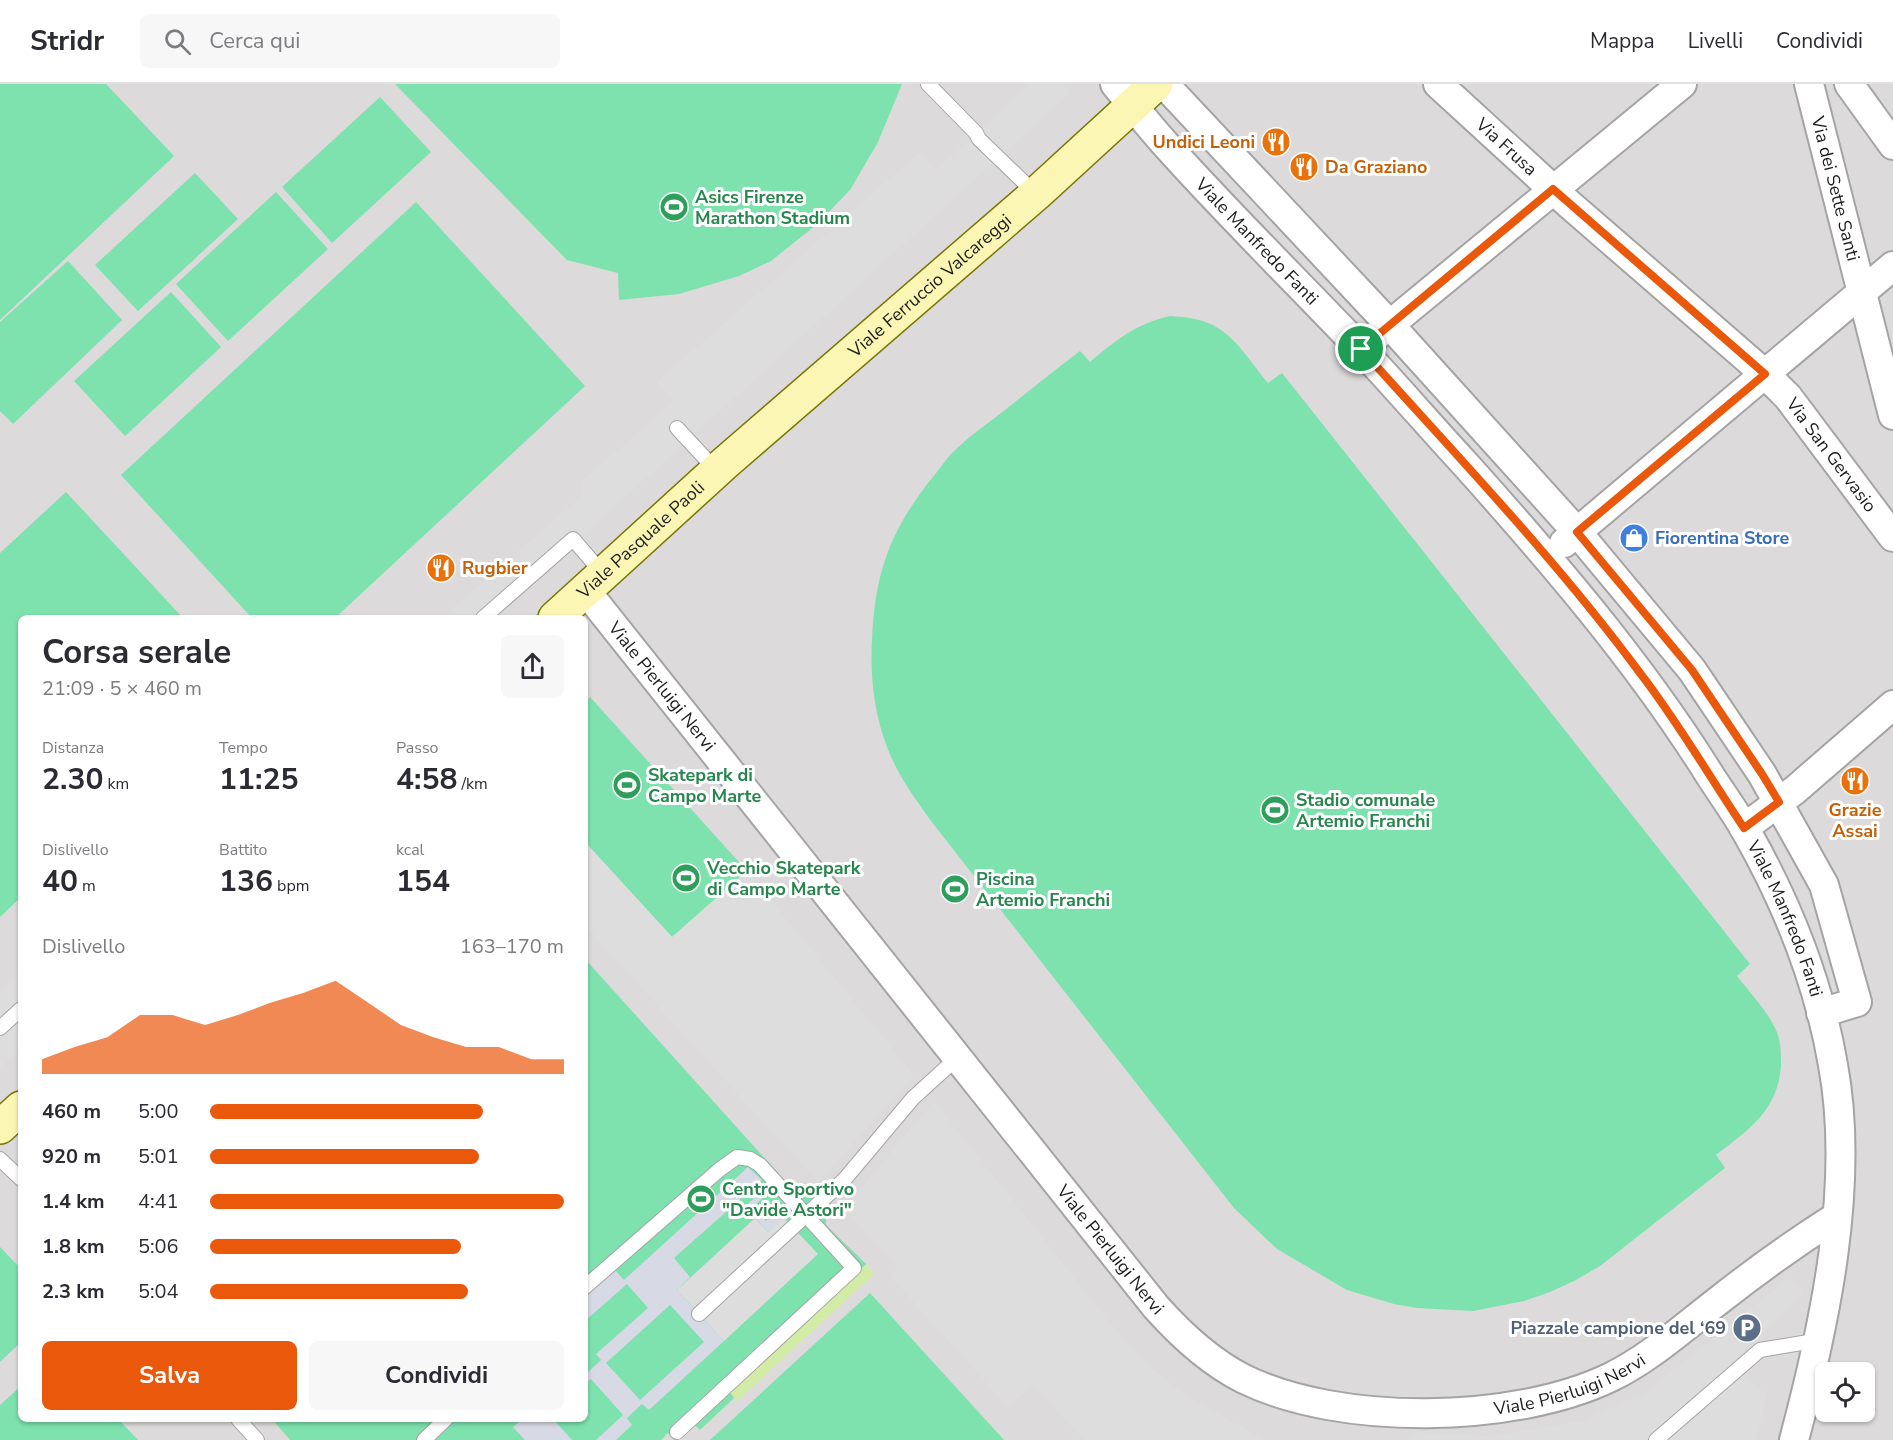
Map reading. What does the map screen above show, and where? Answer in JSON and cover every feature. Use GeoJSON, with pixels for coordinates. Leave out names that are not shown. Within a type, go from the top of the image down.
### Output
{"type":"FeatureCollection","features":[{"type":"Feature","properties":{"kind":"street"},"geometry":{"type":"LineString","coordinates":[[1164,84],[1389,324],[1577,532],[1692,670],[1762,774],[1824,885],[1857,1002],[1821,1013]]}},
{"type":"Feature","properties":{"kind":"street","name":"Via Frusa"},"geometry":{"type":"LineString","coordinates":[[1438,84],[1553,189],[1765,374]]}},
{"type":"Feature","properties":{"kind":"street"},"geometry":{"type":"LineString","coordinates":[[1361,349],[1682,84]]}},
{"type":"Feature","properties":{"kind":"street","name":"Via dei Sette Santi"},"geometry":{"type":"LineString","coordinates":[[1809,84],[1863,293]]}},
{"type":"Feature","properties":{"kind":"street"},"geometry":{"type":"LineString","coordinates":[[1850,84],[1893,145]]}},
{"type":"Feature","properties":{"kind":"street","name":"Viale Ferruccio Valcareggi"},"geometry":{"type":"LineString","coordinates":[[721,467],[1036,194],[1135,91]]}},
{"type":"Feature","properties":{"kind":"street","name":"Viale Manfredo Fanti"},"geometry":{"type":"LineString","coordinates":[[1135,91],[1166,146],[1361,349],[1549,557],[1640,672],[1682,731],[1744,828],[1768,873],[1787,914],[1812,980],[1833,1066],[1838,1101],[1840,1172],[1828,1292],[1820,1340],[1794,1440]]}},
{"type":"Feature","properties":{"kind":"street"},"geometry":{"type":"LineString","coordinates":[[1549,557],[1893,266]]}},
{"type":"Feature","properties":{"kind":"street"},"geometry":{"type":"LineString","coordinates":[[1863,293],[1893,415]]}},
{"type":"Feature","properties":{"kind":"street","name":"Via San Gervasio"},"geometry":{"type":"LineString","coordinates":[[1765,374],[1788,397],[1893,537]]}},
{"type":"Feature","properties":{"kind":"street","name":"Viale Pasquale Paoli"},"geometry":{"type":"LineString","coordinates":[[558,615],[721,467]]}},
{"type":"Feature","properties":{"kind":"street","name":"Viale Pierluigi Nervi"},"geometry":{"type":"LineString","coordinates":[[594,582],[848,918],[1156,1307],[1210,1358],[1241,1377],[1277,1392],[1319,1403],[1366,1409],[1456,1413],[1523,1406],[1583,1388],[1612,1376],[1645,1356],[1771,1260],[1836,1217]]}},
{"type":"Feature","properties":{"kind":"street"},"geometry":{"type":"LineString","coordinates":[[1744,828],[1779,802],[1893,705]]}},
{"type":"Feature","properties":{"kind":"street"},"geometry":{"type":"LineString","coordinates":[[0,1127],[18,1111]]}},
{"type":"Feature","properties":{"kind":"lane"},"geometry":{"type":"LineString","coordinates":[[928,84],[976,132],[980,140],[1036,194]]}},
{"type":"Feature","properties":{"kind":"lane"},"geometry":{"type":"LineString","coordinates":[[677,428],[721,467]]}},
{"type":"Feature","properties":{"kind":"lane"},"geometry":{"type":"LineString","coordinates":[[486,615],[573,539],[594,582]]}},
{"type":"Feature","properties":{"kind":"lane"},"geometry":{"type":"LineString","coordinates":[[0,1028],[18,1012]]}},
{"type":"Feature","properties":{"kind":"lane"},"geometry":{"type":"LineString","coordinates":[[699,1314],[844,1180],[913,1098],[957,1058]]}},
{"type":"Feature","properties":{"kind":"lane"},"geometry":{"type":"LineString","coordinates":[[588,1284],[718,1170],[737,1157],[750,1159],[760,1165],[854,1268],[676,1432]]}},
{"type":"Feature","properties":{"kind":"lane"},"geometry":{"type":"LineString","coordinates":[[0,1159],[18,1176]]}},
{"type":"Feature","properties":{"kind":"lane"},"geometry":{"type":"LineString","coordinates":[[1656,1440],[1760,1350],[1820,1340]]}},
{"type":"Feature","properties":{"kind":"lane"},"geometry":{"type":"LineString","coordinates":[[241,1422],[257,1440]]}},
{"type":"Feature","properties":{"kind":"lane"},"geometry":{"type":"LineString","coordinates":[[424,1440],[443,1422]]}},
{"type":"Feature","properties":{"kind":"shaded area"},"geometry":{"type":"Polygon","coordinates":[[[0,84],[1893,84],[1893,1440],[0,1440],[0,84]]]}},
{"type":"Feature","properties":{"kind":"shaded area"},"geometry":{"type":"Polygon","coordinates":[[[1030,84],[1061,84],[1070,93],[495,615],[444,615],[582,496],[582,481],[674,401],[657,382],[920,152],[936,170],[1030,84]]]}},
{"type":"Feature","properties":{"kind":"shaded area"},"geometry":{"type":"Polygon","coordinates":[[[588,845],[672,937],[747,871],[914,1075],[818,1182],[588,929],[588,845]]]}},
{"type":"Feature","properties":{"kind":"shaded area"},"geometry":{"type":"Polygon","coordinates":[[[18,974],[18,1052],[0,1068],[0,990],[18,974]]]}},
{"type":"Feature","properties":{"kind":"shaded area"},"geometry":{"type":"Polygon","coordinates":[[[934,1101],[1110,1323],[1150,1367],[1187,1396],[1265,1440],[1084,1440],[1033,1385],[1008,1407],[889,1275],[898,1267],[844,1209],[934,1101]]]}},
{"type":"Feature","properties":{"kind":"shaded area"},"geometry":{"type":"Polygon","coordinates":[[[748,1167],[762,1180],[674,1258],[690,1277],[677,1290],[724,1341],[649,1410],[642,1404],[627,1418],[632,1425],[616,1440],[596,1440],[623,1415],[591,1379],[588,1381],[588,1372],[601,1360],[596,1354],[648,1308],[627,1284],[588,1318],[588,1292],[614,1269],[624,1280],[748,1167]],[[670,1305],[606,1363],[640,1400],[704,1342],[670,1305]]]}},
{"type":"Feature","properties":{"kind":"shaded area"},"geometry":{"type":"Polygon","coordinates":[[[768,1187],[770,1191],[753,1207],[766,1221],[783,1205],[791,1213],[768,1232],[745,1206],[768,1187]]]}},
{"type":"Feature","properties":{"kind":"shaded area"},"geometry":{"type":"Polygon","coordinates":[[[755,1218],[768,1232],[784,1218],[818,1254],[724,1341],[677,1290],[755,1218]]]}},
{"type":"Feature","properties":{"kind":"shaded area","name":"Piazzale campione del ‘69"},"geometry":{"type":"Polygon","coordinates":[[[1790,1277],[1804,1293],[1731,1363],[1767,1395],[1756,1440],[1409,1440],[1417,1432],[1491,1436],[1581,1421],[1644,1393],[1790,1277]]]}},
{"type":"Feature","properties":{"kind":"shaded area"},"geometry":{"type":"Polygon","coordinates":[[[519,1422],[556,1422],[572,1440],[525,1440],[513,1427],[519,1422]]]}},
{"type":"Feature","properties":{"kind":"green space"},"geometry":{"type":"Polygon","coordinates":[[[0,84],[106,84],[174,156],[0,320],[0,84]]]}},
{"type":"Feature","properties":{"kind":"green space","name":"Asics Firenze Marathon Stadium"},"geometry":{"type":"Polygon","coordinates":[[[395,84],[902,84],[878,142],[850,190],[816,225],[771,261],[739,276],[679,294],[619,300],[618,273],[567,260],[395,84]]]}},
{"type":"Feature","properties":{"kind":"green space"},"geometry":{"type":"Polygon","coordinates":[[[380,97],[431,152],[332,243],[282,187],[380,97]]]}},
{"type":"Feature","properties":{"kind":"green space"},"geometry":{"type":"Polygon","coordinates":[[[195,173],[238,219],[138,311],[95,265],[195,173]]]}},
{"type":"Feature","properties":{"kind":"green space"},"geometry":{"type":"Polygon","coordinates":[[[276,192],[328,249],[228,341],[176,284],[276,192]]]}},
{"type":"Feature","properties":{"kind":"green space"},"geometry":{"type":"Polygon","coordinates":[[[416,202],[585,386],[338,615],[249,615],[121,475],[416,202]]]}},
{"type":"Feature","properties":{"kind":"green space"},"geometry":{"type":"Polygon","coordinates":[[[68,261],[122,320],[13,424],[0,411],[0,322],[68,261]]]}},
{"type":"Feature","properties":{"kind":"green space"},"geometry":{"type":"Polygon","coordinates":[[[171,292],[221,347],[125,436],[74,381],[171,292]]]}},
{"type":"Feature","properties":{"kind":"green space","name":"Stadio comunale Artemio Franchi"},"geometry":{"type":"Polygon","coordinates":[[[1170,316],[1199,320],[1226,334],[1268,383],[1282,373],[1750,964],[1737,976],[1777,1032],[1781,1065],[1774,1095],[1760,1118],[1716,1155],[1725,1168],[1600,1266],[1550,1292],[1524,1301],[1473,1311],[1417,1308],[1394,1304],[1347,1290],[1277,1249],[1234,1208],[931,821],[901,776],[887,747],[876,708],[872,681],[874,616],[881,573],[887,553],[917,497],[958,447],[1080,351],[1090,362],[1137,328],[1170,316]]]}},
{"type":"Feature","properties":{"kind":"green space"},"geometry":{"type":"Polygon","coordinates":[[[66,492],[180,615],[18,615],[18,900],[0,917],[0,553],[66,492]]]}},
{"type":"Feature","properties":{"kind":"green space","name":"Skatepark di Campo Marte"},"geometry":{"type":"Polygon","coordinates":[[[590,697],[747,871],[672,937],[588,845],[588,699],[590,697]]]}},
{"type":"Feature","properties":{"kind":"green space","name":"Centro Sportivo \"Davide Astori\""},"geometry":{"type":"Polygon","coordinates":[[[588,962],[797,1194],[805,1195],[810,1192],[829,1213],[826,1217],[826,1225],[866,1264],[729,1391],[734,1398],[700,1430],[694,1424],[677,1440],[674,1440],[668,1433],[661,1440],[290,1440],[275,1422],[588,1422],[588,962]]]}},
{"type":"Feature","properties":{"kind":"green space"},"geometry":{"type":"Polygon","coordinates":[[[0,1247],[18,1266],[18,1345],[0,1362],[0,1247]]]}},
{"type":"Feature","properties":{"kind":"green space"},"geometry":{"type":"Polygon","coordinates":[[[866,1264],[874,1274],[737,1401],[728,1391],[866,1264]]]}},
{"type":"Feature","properties":{"kind":"green space"},"geometry":{"type":"Polygon","coordinates":[[[870,1293],[1004,1440],[710,1440],[870,1293]]]}},
{"type":"Feature","properties":{"kind":"green space"},"geometry":{"type":"Polygon","coordinates":[[[18,1389],[18,1422],[121,1422],[138,1440],[0,1440],[0,1405],[18,1389]]]}},
{"type":"Feature","properties":{"kind":"place","name":"Undici Leoni"},"geometry":{"type":"Point","coordinates":[1276,142]}},
{"type":"Feature","properties":{"kind":"place","name":"Da Graziano"},"geometry":{"type":"Point","coordinates":[1304,167]}},
{"type":"Feature","properties":{"kind":"place","name":"Asics Firenze Marathon Stadium"},"geometry":{"type":"Point","coordinates":[674,207]}},
{"type":"Feature","properties":{"kind":"place","name":"Fiorentina Store"},"geometry":{"type":"Point","coordinates":[1634,538]}},
{"type":"Feature","properties":{"kind":"place","name":"Rugbier"},"geometry":{"type":"Point","coordinates":[441,568]}},
{"type":"Feature","properties":{"kind":"place","name":"Grazie Assai"},"geometry":{"type":"Point","coordinates":[1855,781]}},
{"type":"Feature","properties":{"kind":"place","name":"Skatepark di Campo Marte"},"geometry":{"type":"Point","coordinates":[627,785]}},
{"type":"Feature","properties":{"kind":"place","name":"Stadio comunale Artemio Franchi"},"geometry":{"type":"Point","coordinates":[1275,810]}},
{"type":"Feature","properties":{"kind":"place","name":"Vecchio Skatepark di Campo Marte"},"geometry":{"type":"Point","coordinates":[686,878]}},
{"type":"Feature","properties":{"kind":"place","name":"Piscina Artemio Franchi"},"geometry":{"type":"Point","coordinates":[955,889]}},
{"type":"Feature","properties":{"kind":"place","name":"Centro Sportivo \"Davide Astori\""},"geometry":{"type":"Point","coordinates":[701,1199]}},
{"type":"Feature","properties":{"kind":"place","name":"Piazzale campione del ‘69"},"geometry":{"type":"Point","coordinates":[1747,1328]}},
{"type":"Feature","properties":{"kind":"route"},"geometry":{"type":"LineString","coordinates":[[1553,189],[1765,374],[1577,532],[1692,670],[1779,802],[1744,828],[1682,731],[1640,672],[1549,557],[1361,349],[1553,189]]}}]}
